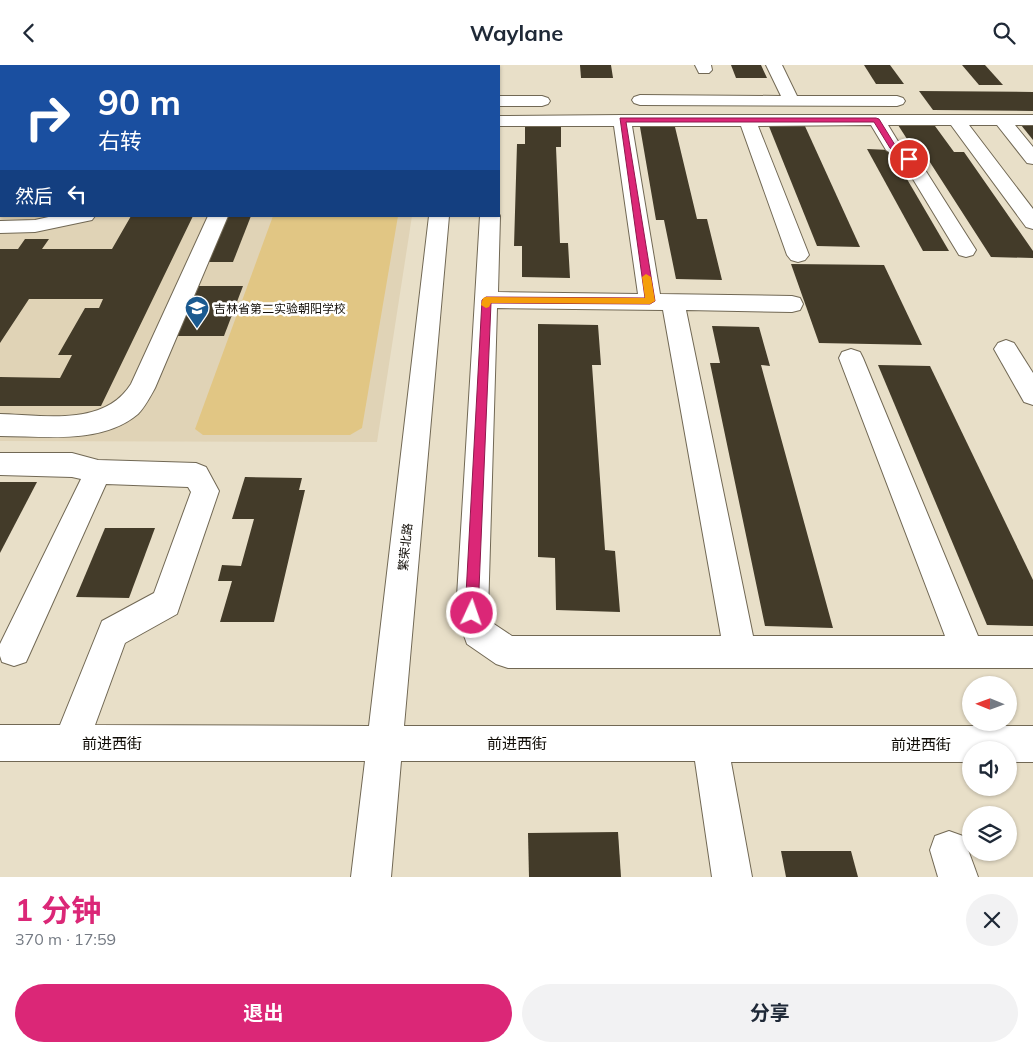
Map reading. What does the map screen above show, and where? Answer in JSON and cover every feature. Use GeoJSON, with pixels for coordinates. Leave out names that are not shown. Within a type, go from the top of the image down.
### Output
{"type":"FeatureCollection","features":[{"type":"Feature","properties":{"kind":"street"},"geometry":{"type":"LineString","coordinates":[[774,65],[792,100]]}},
{"type":"Feature","properties":{"kind":"street"},"geometry":{"type":"LineString","coordinates":[[500,121],[624,110],[792,100],[913,101]]}},
{"type":"Feature","properties":{"kind":"street"},"geometry":{"type":"LineString","coordinates":[[500,101],[557,101]]}},
{"type":"Feature","properties":{"kind":"street"},"geometry":{"type":"LineString","coordinates":[[624,110],[747,120],[1033,120]]}},
{"type":"Feature","properties":{"kind":"street"},"geometry":{"type":"LineString","coordinates":[[624,110],[662,301],[740,652]]}},
{"type":"Feature","properties":{"kind":"street"},"geometry":{"type":"LineString","coordinates":[[747,120],[798,255]]}},
{"type":"Feature","properties":{"kind":"street"},"geometry":{"type":"LineString","coordinates":[[876,120],[892,146],[909,159],[966,250]]}},
{"type":"Feature","properties":{"kind":"street"},"geometry":{"type":"LineString","coordinates":[[956,120],[1033,223]]}},
{"type":"Feature","properties":{"kind":"street"},"geometry":{"type":"LineString","coordinates":[[1002,120],[1033,159]]}},
{"type":"Feature","properties":{"kind":"street"},"geometry":{"type":"LineString","coordinates":[[0,227],[35,226],[80,217]]}},
{"type":"Feature","properties":{"kind":"street"},"geometry":{"type":"LineString","coordinates":[[0,425],[87,425],[109,418],[130,405],[142,388],[218,217]]}},
{"type":"Feature","properties":{"kind":"street","name":"繁荣北路"},"geometry":{"type":"LineString","coordinates":[[371,877],[439,217]]}},
{"type":"Feature","properties":{"kind":"street"},"geometry":{"type":"LineString","coordinates":[[490,217],[472,613],[478,633],[508,652],[1033,652]]}},
{"type":"Feature","properties":{"kind":"street"},"geometry":{"type":"LineString","coordinates":[[486,300],[792,304]]}},
{"type":"Feature","properties":{"kind":"street"},"geometry":{"type":"LineString","coordinates":[[1006,349],[1033,395]]}},
{"type":"Feature","properties":{"kind":"street"},"geometry":{"type":"LineString","coordinates":[[851,358],[968,652]]}},
{"type":"Feature","properties":{"kind":"street"},"geometry":{"type":"LineString","coordinates":[[0,463],[72,465],[98,473],[196,475],[206,491],[166,603],[113,632],[71,743]]}},
{"type":"Feature","properties":{"kind":"street"},"geometry":{"type":"LineString","coordinates":[[14,650],[98,473]]}},
{"type":"Feature","properties":{"kind":"street","name":"前进西街"},"geometry":{"type":"LineString","coordinates":[[0,743],[1033,744]]}},
{"type":"Feature","properties":{"kind":"street"},"geometry":{"type":"LineString","coordinates":[[710,744],[732,877]]}},
{"type":"Feature","properties":{"kind":"shaded area","name":"吉林省第二实验朝阳学校"},"geometry":{"type":"Polygon","coordinates":[[[0,217],[412,217],[377,442],[0,441],[0,217]]]}},
{"type":"Feature","properties":{"kind":"shaded area"},"geometry":{"type":"Polygon","coordinates":[[[273,217],[398,217],[362,428],[350,435],[203,435],[195,429],[273,217]]]}},
{"type":"Feature","properties":{"kind":"building"},"geometry":{"type":"Polygon","coordinates":[[[580,65],[611,65],[613,78],[581,78],[580,65]]]}},
{"type":"Feature","properties":{"kind":"building"},"geometry":{"type":"Polygon","coordinates":[[[731,65],[761,65],[767,78],[736,78],[731,65]]]}},
{"type":"Feature","properties":{"kind":"building"},"geometry":{"type":"Polygon","coordinates":[[[864,65],[890,65],[904,84],[876,84],[864,65]]]}},
{"type":"Feature","properties":{"kind":"building"},"geometry":{"type":"Polygon","coordinates":[[[962,65],[985,65],[1003,85],[979,85],[962,65]]]}},
{"type":"Feature","properties":{"kind":"building"},"geometry":{"type":"Polygon","coordinates":[[[919,91],[1033,92],[1033,111],[933,110],[919,91]]]}},
{"type":"Feature","properties":{"kind":"building"},"geometry":{"type":"Polygon","coordinates":[[[768,124],[804,124],[860,247],[817,246],[768,124]]]}},
{"type":"Feature","properties":{"kind":"building"},"geometry":{"type":"Polygon","coordinates":[[[525,125],[561,125],[561,147],[556,147],[560,243],[568,243],[570,278],[522,277],[522,246],[514,246],[517,144],[525,144],[525,125]]]}},
{"type":"Feature","properties":{"kind":"building"},"geometry":{"type":"Polygon","coordinates":[[[898,125],[935,126],[954,152],[964,152],[1033,251],[1033,258],[991,257],[924,153],[916,153],[898,125]]]}},
{"type":"Feature","properties":{"kind":"building"},"geometry":{"type":"Polygon","coordinates":[[[1021,125],[1033,125],[1033,140],[1021,125]]]}},
{"type":"Feature","properties":{"kind":"building"},"geometry":{"type":"Polygon","coordinates":[[[640,127],[675,127],[697,219],[707,219],[722,280],[676,279],[664,220],[656,220],[640,127]]]}},
{"type":"Feature","properties":{"kind":"building"},"geometry":{"type":"Polygon","coordinates":[[[867,149],[890,150],[949,251],[923,251],[867,149]]]}},
{"type":"Feature","properties":{"kind":"building"},"geometry":{"type":"Polygon","coordinates":[[[130,217],[193,217],[101,406],[0,406],[0,377],[60,378],[72,355],[58,355],[85,308],[99,308],[103,299],[29,299],[0,343],[0,249],[18,249],[25,239],[49,239],[42,249],[112,249],[130,217]]]}},
{"type":"Feature","properties":{"kind":"building"},"geometry":{"type":"Polygon","coordinates":[[[227,217],[251,217],[233,262],[208,262],[227,217]]]}},
{"type":"Feature","properties":{"kind":"building"},"geometry":{"type":"Polygon","coordinates":[[[791,264],[884,265],[922,345],[819,343],[791,264]]]}},
{"type":"Feature","properties":{"kind":"building"},"geometry":{"type":"Polygon","coordinates":[[[199,286],[243,286],[224,336],[177,336],[199,286]]]}},
{"type":"Feature","properties":{"kind":"building"},"geometry":{"type":"Polygon","coordinates":[[[538,324],[598,325],[601,365],[592,365],[605,550],[615,551],[620,612],[556,610],[555,558],[538,557],[538,324]]]}},
{"type":"Feature","properties":{"kind":"building"},"geometry":{"type":"Polygon","coordinates":[[[712,326],[759,327],[770,366],[761,365],[833,628],[765,626],[710,363],[720,363],[712,326]]]}},
{"type":"Feature","properties":{"kind":"building"},"geometry":{"type":"Polygon","coordinates":[[[878,365],[930,366],[1033,580],[1033,626],[987,625],[878,365]]]}},
{"type":"Feature","properties":{"kind":"building"},"geometry":{"type":"Polygon","coordinates":[[[245,477],[302,478],[299,490],[305,490],[274,622],[220,622],[232,581],[218,581],[222,565],[241,566],[254,519],[232,519],[245,477]]]}},
{"type":"Feature","properties":{"kind":"building"},"geometry":{"type":"Polygon","coordinates":[[[0,482],[37,482],[0,553],[0,482]]]}},
{"type":"Feature","properties":{"kind":"building"},"geometry":{"type":"Polygon","coordinates":[[[105,528],[155,528],[129,598],[76,597],[105,528]]]}},
{"type":"Feature","properties":{"kind":"building"},"geometry":{"type":"Polygon","coordinates":[[[618,832],[621,877],[529,877],[528,833],[618,832]]]}},
{"type":"Feature","properties":{"kind":"building"},"geometry":{"type":"Polygon","coordinates":[[[781,851],[851,851],[858,877],[786,877],[781,851]]]}},
{"type":"Feature","properties":{"kind":"slow traffic"},"geometry":{"type":"LineString","coordinates":[[486,305],[486,300],[650,301],[646,277]]}},
{"type":"Feature","properties":{"kind":"place","name":"吉林省第二实验朝阳学校"},"geometry":{"type":"Point","coordinates":[197,329]}},
{"type":"Feature","properties":{"kind":"route"},"geometry":{"type":"LineString","coordinates":[[472,613],[486,300],[650,301],[622,120],[876,120],[892,146],[909,159]]}}]}
